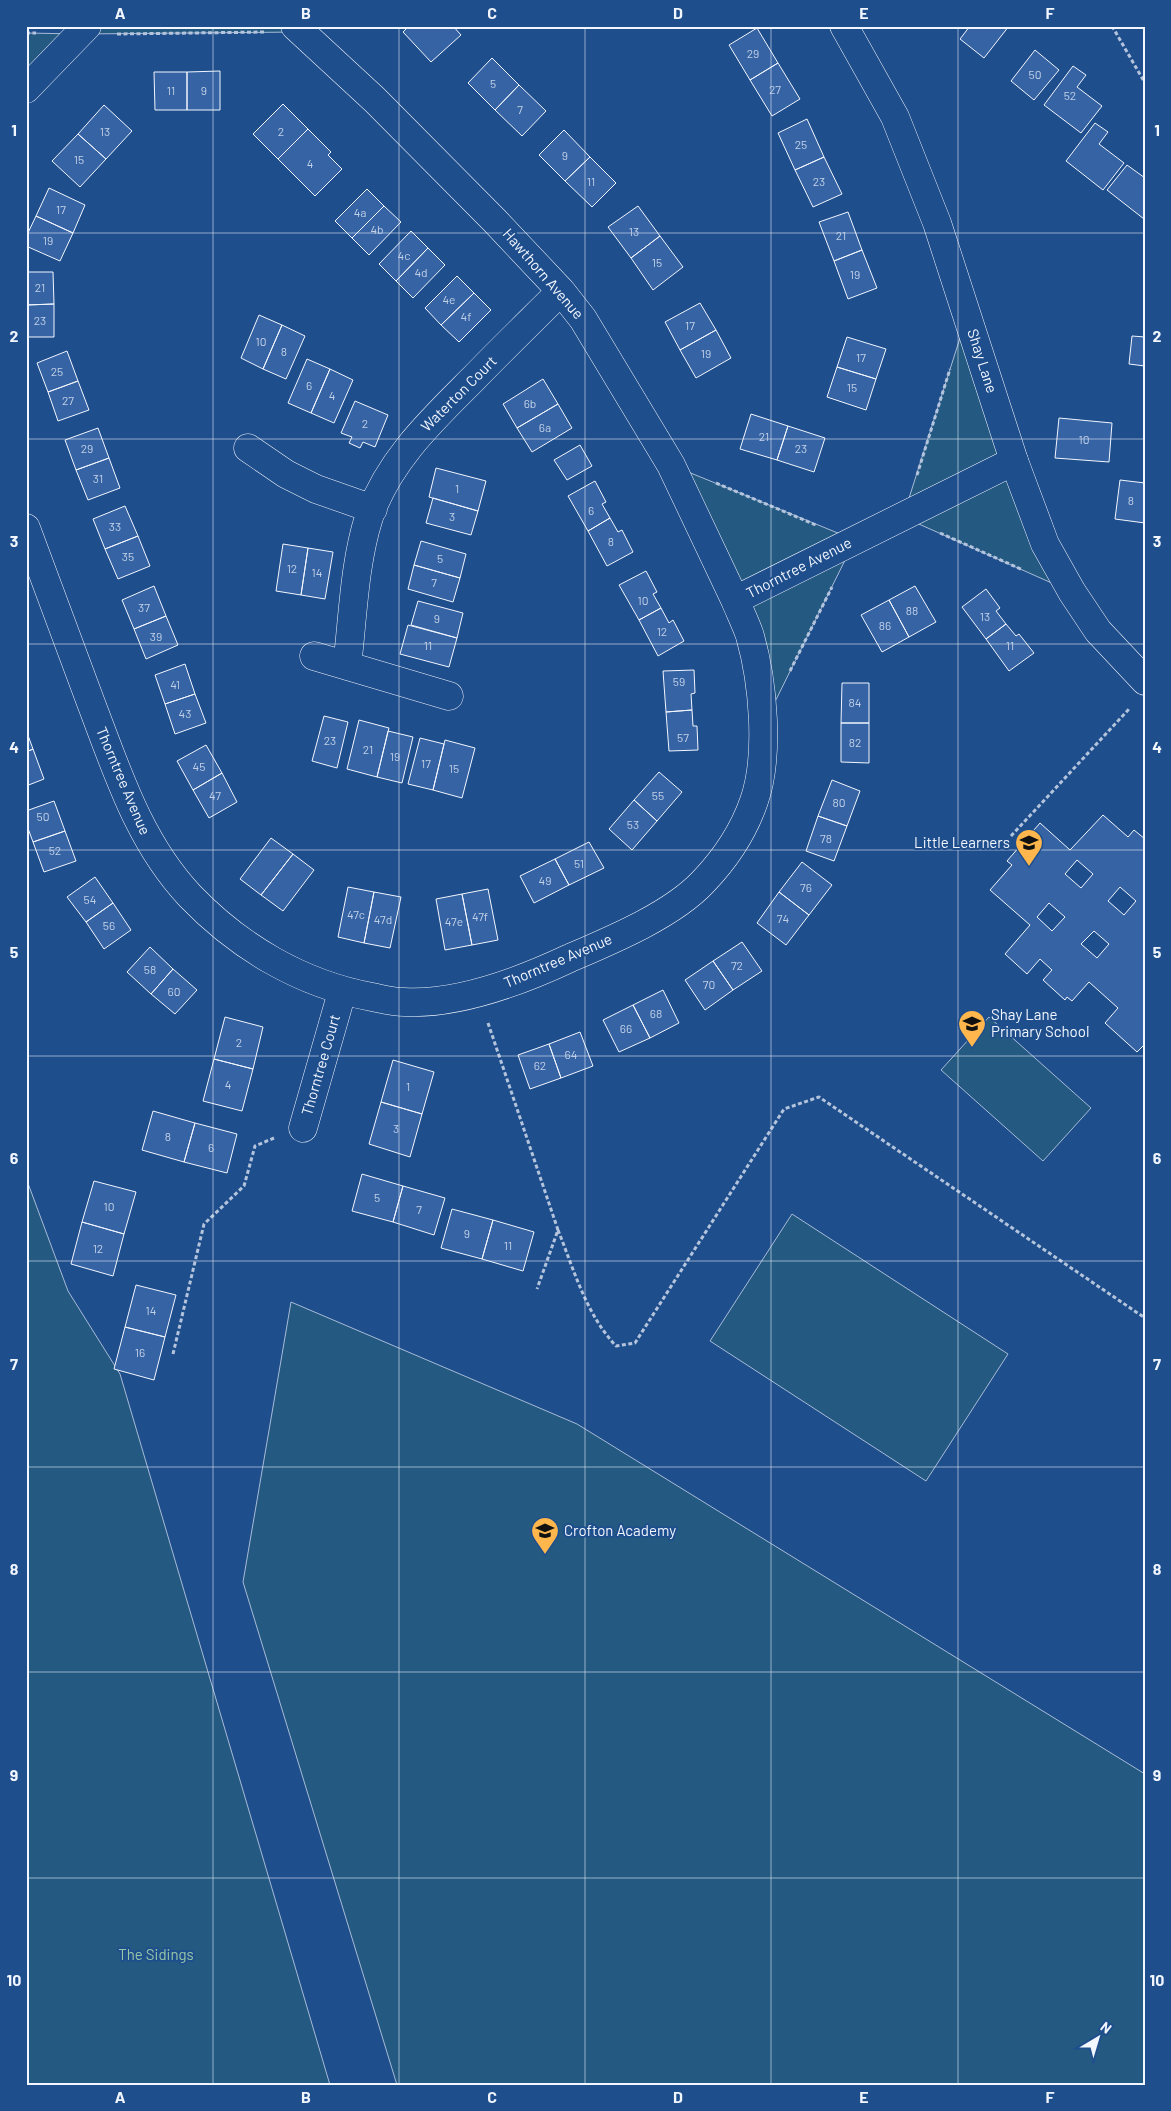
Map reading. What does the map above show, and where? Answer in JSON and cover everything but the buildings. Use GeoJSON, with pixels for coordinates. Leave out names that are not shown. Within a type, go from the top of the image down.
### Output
{"type":"FeatureCollection","features":[{"type":"Feature","properties":{"kind":"street","name":"Shay Lane"},"geometry":{"type":"LineString","coordinates":[[844,26],[895,117],[938,222],[1014,461],[1045,544],[1072,592],[1098,631],[1145,681]]}},
{"type":"Feature","properties":{"kind":"street","name":"Hawthorn Avenue"},"geometry":{"type":"LineString","coordinates":[[298,29],[375,100],[561,290],[588,326],[671,465],[735,600]]}},
{"type":"Feature","properties":{"kind":"street"},"geometry":{"type":"LineString","coordinates":[[26,89],[84,30]]}},
{"type":"Feature","properties":{"kind":"street","name":"Waterton Court"},"geometry":{"type":"LineString","coordinates":[[347,666],[360,550],[372,509],[383,484],[400,457],[422,430],[561,290]]}},
{"type":"Feature","properties":{"kind":"street"},"geometry":{"type":"LineString","coordinates":[[248,448],[286,474],[316,489],[372,509]]}},
{"type":"Feature","properties":{"kind":"street","name":"Thorntree Avenue"},"geometry":{"type":"LineString","coordinates":[[26,528],[113,761],[139,824],[161,862],[190,896],[223,927],[261,955],[303,976],[342,992],[403,1002],[441,1000],[478,992],[518,980],[640,925],[702,884],[727,853],[742,828],[754,802],[761,776],[763,726],[759,678],[752,643],[735,600],[1014,461]]}},
{"type":"Feature","properties":{"kind":"street"},"geometry":{"type":"LineString","coordinates":[[314,656],[449,696]]}},
{"type":"Feature","properties":{"kind":"street","name":"Thorntree Court"},"geometry":{"type":"LineString","coordinates":[[303,1128],[342,992]]}},
{"type":"Feature","properties":{"kind":"path"},"geometry":{"type":"LineString","coordinates":[[1112,26],[1145,83]]}},
{"type":"Feature","properties":{"kind":"path"},"geometry":{"type":"LineString","coordinates":[[84,30],[298,29]]}},
{"type":"Feature","properties":{"kind":"path"},"geometry":{"type":"LineString","coordinates":[[1011,836],[1131,707]]}},
{"type":"Feature","properties":{"kind":"path"},"geometry":{"type":"LineString","coordinates":[[478,992],[558,1230],[591,1312],[603,1332],[616,1346],[635,1343],[784,1109],[819,1097],[1145,1318]]}},
{"type":"Feature","properties":{"kind":"path","name":"Thorntree Court"},"geometry":{"type":"LineString","coordinates":[[173,1354],[204,1224],[244,1186],[255,1146],[303,1128]]}},
{"type":"Feature","properties":{"kind":"path"},"geometry":{"type":"LineString","coordinates":[[537,1289],[558,1230]]}},
{"type":"Feature","properties":{"kind":"green space"},"geometry":{"type":"Polygon","coordinates":[[[87,26],[301,26],[301,32],[80,34],[87,26]]]}},
{"type":"Feature","properties":{"kind":"green space"},"geometry":{"type":"Polygon","coordinates":[[[26,33],[80,34],[26,89],[26,33]]]}},
{"type":"Feature","properties":{"kind":"green space"},"geometry":{"type":"Polygon","coordinates":[[[967,316],[1072,592],[903,517],[967,316]]]}},
{"type":"Feature","properties":{"kind":"green space"},"geometry":{"type":"Polygon","coordinates":[[[671,465],[855,540],[763,726],[759,678],[671,465]]]}},
{"type":"Feature","properties":{"kind":"green space"},"geometry":{"type":"Polygon","coordinates":[[[989,1017],[1091,1108],[1043,1161],[941,1070],[989,1017]]]}},
{"type":"Feature","properties":{"kind":"green space","name":"The Sidings"},"geometry":{"type":"Polygon","coordinates":[[[26,1178],[68,1291],[120,1374],[330,2085],[26,2085],[26,1178]]]}},
{"type":"Feature","properties":{"kind":"green space"},"geometry":{"type":"Polygon","coordinates":[[[792,1214],[1008,1354],[926,1481],[710,1341],[792,1214]]]}},
{"type":"Feature","properties":{"kind":"green space","name":"Crofton Academy"},"geometry":{"type":"Polygon","coordinates":[[[291,1302],[577,1424],[1145,1774],[1145,2085],[397,2085],[243,1582],[291,1302]]]}},
{"type":"Feature","properties":{"kind":"place","name":"Little Learners"},"geometry":{"type":"Point","coordinates":[1029,867]}},
{"type":"Feature","properties":{"kind":"place","name":"Shay Lane Primary School"},"geometry":{"type":"Point","coordinates":[972,1048]}},
{"type":"Feature","properties":{"kind":"place","name":"Crofton Academy"},"geometry":{"type":"Point","coordinates":[545,1555]}}]}
